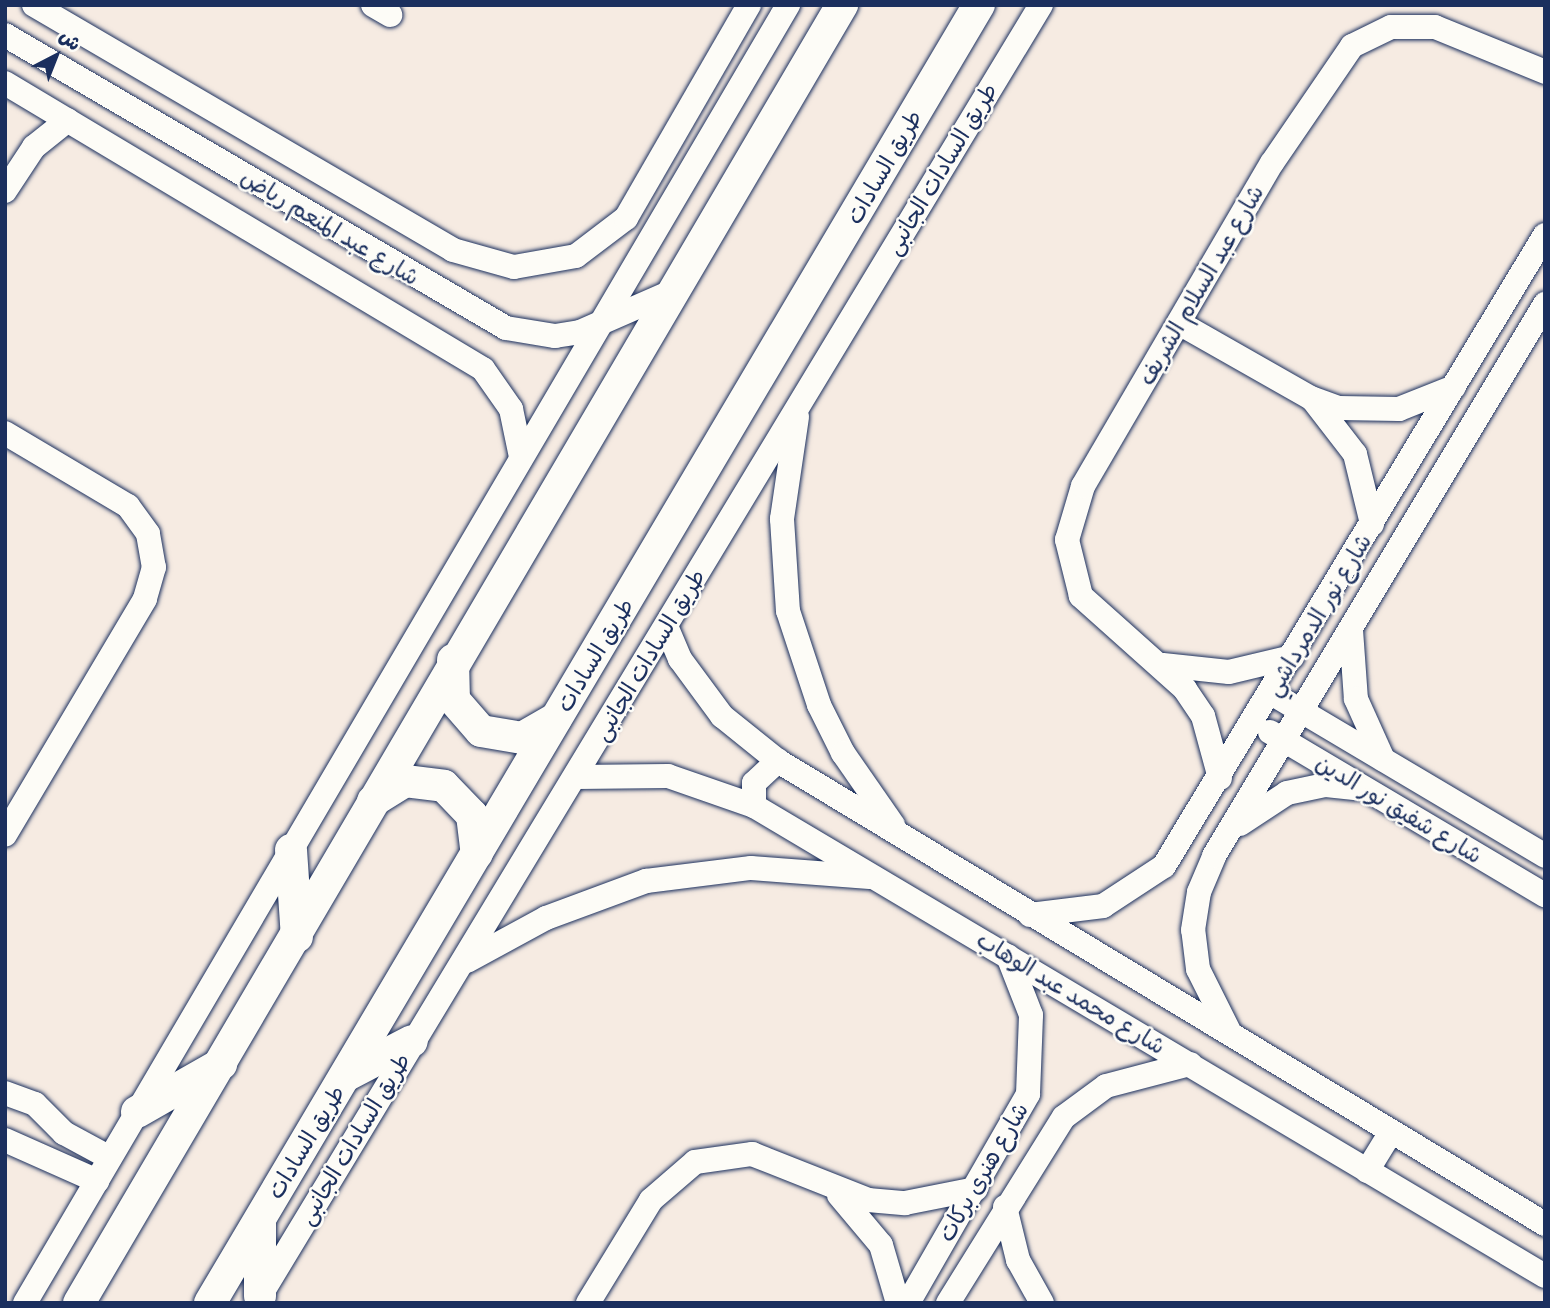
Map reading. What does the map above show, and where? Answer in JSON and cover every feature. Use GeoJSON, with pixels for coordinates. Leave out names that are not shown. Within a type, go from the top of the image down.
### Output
{"type":"FeatureCollection","features":[{"type":"Feature","properties":{"kind":"main road"},"geometry":{"type":"LineString","coordinates":[[79,1303],[225,1061],[453,659],[842,5]]}},
{"type":"Feature","properties":{"kind":"main road","name":"طريق السادات"},"geometry":{"type":"LineString","coordinates":[[210,1303],[979,5]]}},
{"type":"Feature","properties":{"kind":"main road"},"geometry":{"type":"LineString","coordinates":[[453,659],[454,700],[481,731],[522,738],[558,717]]}},
{"type":"Feature","properties":{"kind":"main road"},"geometry":{"type":"LineString","coordinates":[[371,802],[405,781],[444,786],[472,815],[477,854]]}},
{"type":"Feature","properties":{"kind":"main road"},"geometry":{"type":"LineString","coordinates":[[291,850],[297,937]]}},
{"type":"Feature","properties":{"kind":"main road"},"geometry":{"type":"LineString","coordinates":[[346,1075],[412,1041]]}},
{"type":"Feature","properties":{"kind":"main road"},"geometry":{"type":"LineString","coordinates":[[137,1112],[225,1061]]}},
{"type":"Feature","properties":{"kind":"main road"},"geometry":{"type":"LineString","coordinates":[[258,1299],[260,1218]]}},
{"type":"Feature","properties":{"kind":"street"},"geometry":{"type":"LineString","coordinates":[[34,5],[453,250],[514,267],[576,256],[626,218],[749,5]]}},
{"type":"Feature","properties":{"kind":"street"},"geometry":{"type":"LineString","coordinates":[[25,1303],[788,5]]}},
{"type":"Feature","properties":{"kind":"street","name":"طريق السادات الجانبى"},"geometry":{"type":"LineString","coordinates":[[258,1299],[412,1041],[466,961],[1041,5]]}},
{"type":"Feature","properties":{"kind":"street","name":"شارع عبد السلام الشريف"},"geometry":{"type":"LineString","coordinates":[[1220,778],[1203,716],[1163,666],[1099,618],[1081,596],[1067,540],[1083,486],[1324,79],[1352,46],[1391,27],[1413,25],[1446,31],[1513,63],[1545,72]]}},
{"type":"Feature","properties":{"kind":"street","name":"شارع عبد المنعم رياض"},"geometry":{"type":"LineString","coordinates":[[5,35],[471,310],[530,335],[555,336],[603,322],[671,292]]}},
{"type":"Feature","properties":{"kind":"street","name":"شارع عبد السلام الشريف"},"geometry":{"type":"LineString","coordinates":[[1513,63],[1545,91]]}},
{"type":"Feature","properties":{"kind":"street","name":"شارع عبد المنعم رياض"},"geometry":{"type":"LineString","coordinates":[[5,83],[451,346],[499,387],[511,409],[521,457]]}},
{"type":"Feature","properties":{"kind":"street"},"geometry":{"type":"LineString","coordinates":[[5,191],[34,147],[68,120]]}},
{"type":"Feature","properties":{"kind":"street","name":"شارع نور الدمرداشي"},"geometry":{"type":"LineString","coordinates":[[1030,915],[1103,906],[1136,890],[1164,866],[1254,722],[1545,235]]}},
{"type":"Feature","properties":{"kind":"street","name":"شارع نور الدمرداشي"},"geometry":{"type":"LineString","coordinates":[[1234,1037],[1198,969],[1194,930],[1199,892],[1224,839],[1545,304]]}},
{"type":"Feature","properties":{"kind":"street"},"geometry":{"type":"LineString","coordinates":[[451,346],[466,331],[471,310]]}},
{"type":"Feature","properties":{"kind":"street"},"geometry":{"type":"LineString","coordinates":[[1180,323],[1311,398],[1369,412],[1409,406],[1454,387]]}},
{"type":"Feature","properties":{"kind":"street"},"geometry":{"type":"LineString","coordinates":[[1311,398],[1355,454],[1372,524]]}},
{"type":"Feature","properties":{"kind":"street"},"geometry":{"type":"LineString","coordinates":[[800,402],[782,519],[788,611],[819,705],[843,753],[905,839]]}},
{"type":"Feature","properties":{"kind":"street"},"geometry":{"type":"LineString","coordinates":[[5,433],[128,506],[148,534],[154,567],[145,600],[5,835]]}},
{"type":"Feature","properties":{"kind":"street","name":"شارع محمد عبد الوهاب"},"geometry":{"type":"LineString","coordinates":[[666,626],[680,659],[722,716],[778,761],[1545,1224]]}},
{"type":"Feature","properties":{"kind":"street"},"geometry":{"type":"LineString","coordinates":[[1351,628],[1356,699],[1383,760]]}},
{"type":"Feature","properties":{"kind":"street"},"geometry":{"type":"LineString","coordinates":[[1163,666],[1228,672],[1292,657]]}},
{"type":"Feature","properties":{"kind":"street","name":"شارع شفيق نور الدين"},"geometry":{"type":"LineString","coordinates":[[1271,693],[1545,856]]}},
{"type":"Feature","properties":{"kind":"street","name":"شارع شفيق نور الدين"},"geometry":{"type":"LineString","coordinates":[[1254,722],[1545,895]]}},
{"type":"Feature","properties":{"kind":"street"},"geometry":{"type":"LineString","coordinates":[[754,806],[754,783],[778,761]]}},
{"type":"Feature","properties":{"kind":"street","name":"شارع محمد عبد الوهاب"},"geometry":{"type":"LineString","coordinates":[[577,777],[668,776],[754,806],[1545,1276]]}},
{"type":"Feature","properties":{"kind":"street"},"geometry":{"type":"LineString","coordinates":[[1224,839],[1252,811],[1287,793],[1326,785],[1366,789]]}},
{"type":"Feature","properties":{"kind":"street"},"geometry":{"type":"LineString","coordinates":[[466,961],[546,918],[646,881],[751,868],[879,878]]}},
{"type":"Feature","properties":{"kind":"street","name":"شارع هنرى بركات"},"geometry":{"type":"LineString","coordinates":[[908,1303],[1018,1119],[1033,1068],[1031,1015],[1007,955]]}},
{"type":"Feature","properties":{"kind":"street","name":"شارع هنرى بركات"},"geometry":{"type":"LineString","coordinates":[[948,1303],[1047,1137],[1083,1099],[1130,1076],[1191,1065]]}},
{"type":"Feature","properties":{"kind":"street"},"geometry":{"type":"LineString","coordinates":[[5,1093],[35,1104],[54,1124],[110,1158]]}},
{"type":"Feature","properties":{"kind":"street"},"geometry":{"type":"LineString","coordinates":[[37,1151],[54,1124]]}},
{"type":"Feature","properties":{"kind":"street"},"geometry":{"type":"LineString","coordinates":[[1367,1171],[1391,1132]]}},
{"type":"Feature","properties":{"kind":"street"},"geometry":{"type":"LineString","coordinates":[[5,1140],[37,1151],[96,1181]]}},
{"type":"Feature","properties":{"kind":"street"},"geometry":{"type":"LineString","coordinates":[[588,1303],[652,1200],[695,1162],[752,1154],[833,1189],[905,1203],[976,1189]]}},
{"type":"Feature","properties":{"kind":"street"},"geometry":{"type":"LineString","coordinates":[[833,1189],[881,1245],[898,1303]]}},
{"type":"Feature","properties":{"kind":"street"},"geometry":{"type":"LineString","coordinates":[[1005,1207],[1018,1260],[1042,1303]]}}]}
